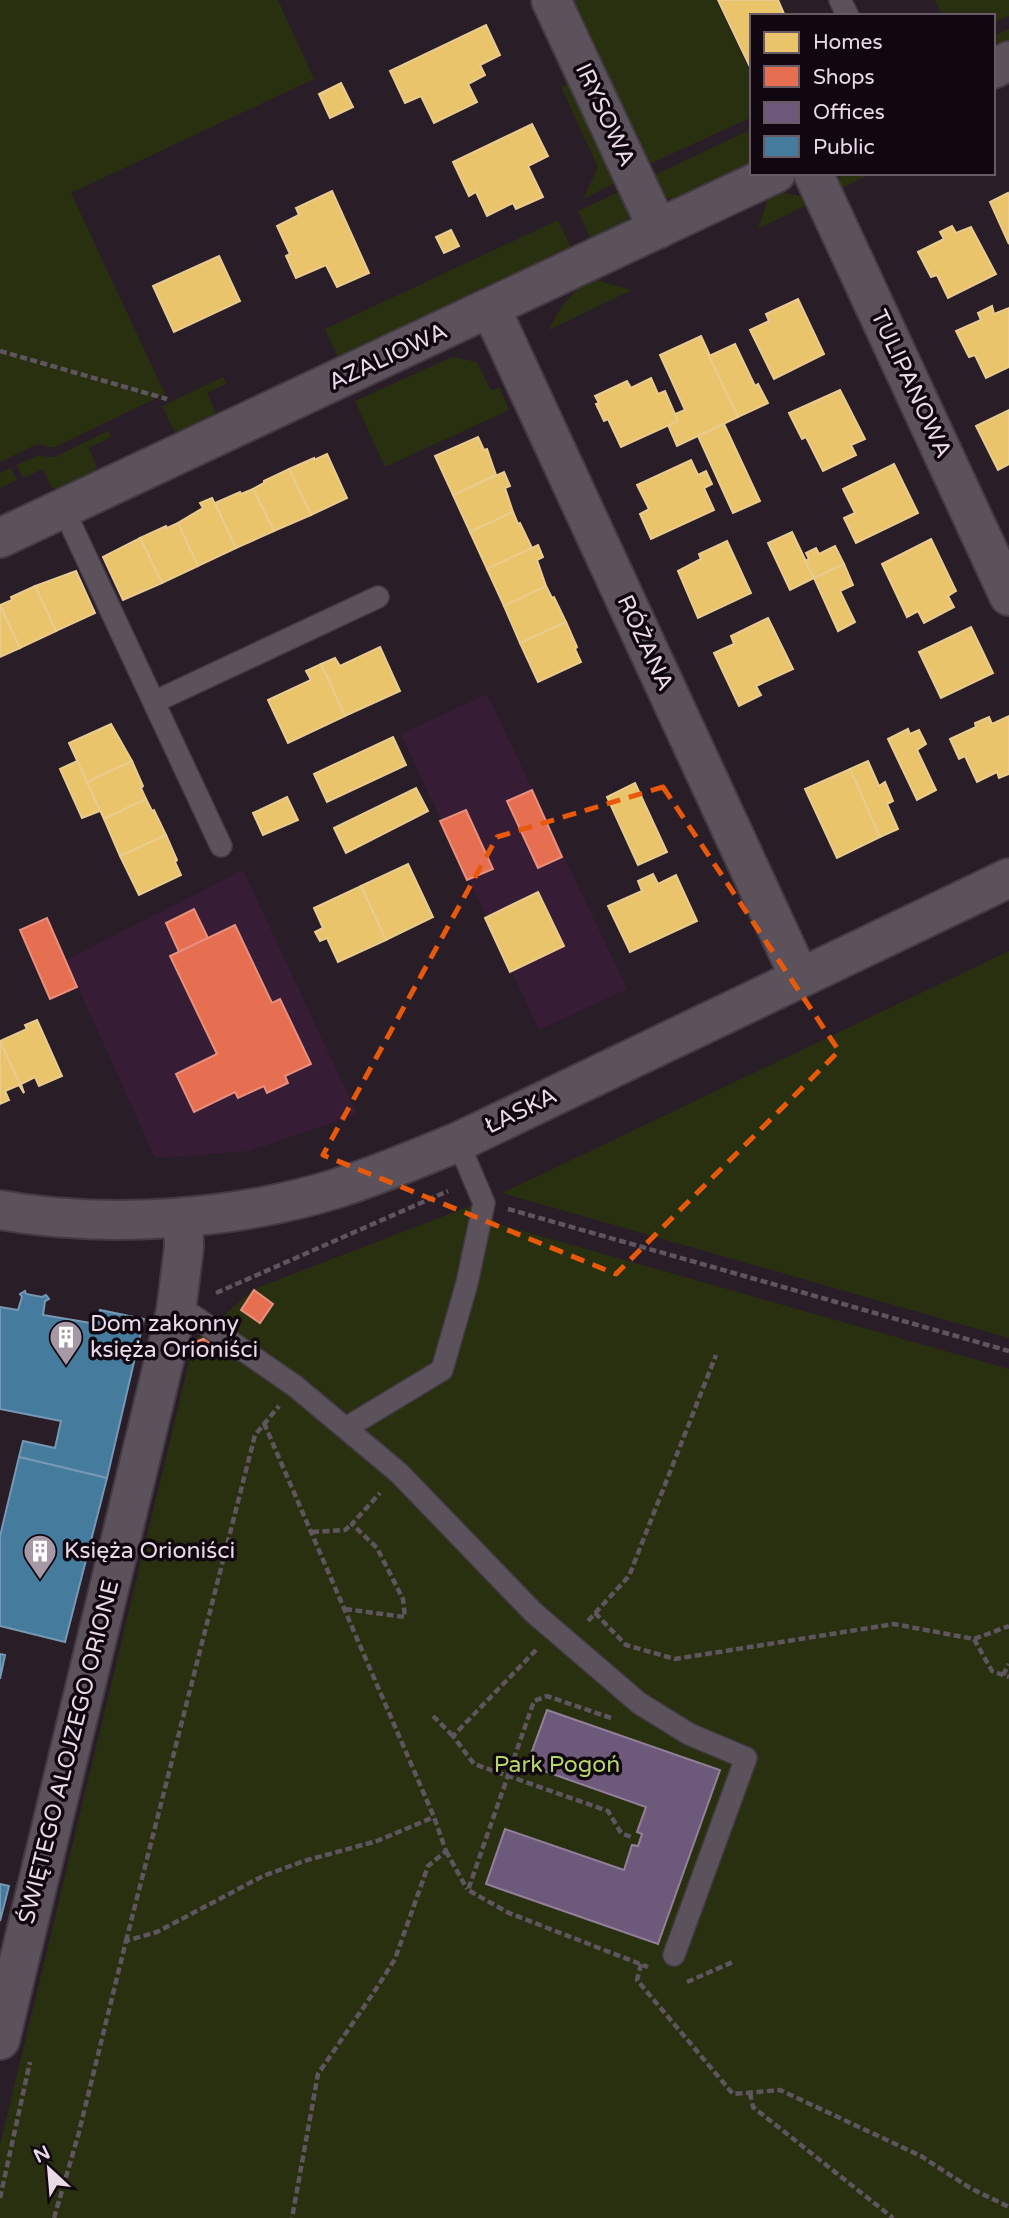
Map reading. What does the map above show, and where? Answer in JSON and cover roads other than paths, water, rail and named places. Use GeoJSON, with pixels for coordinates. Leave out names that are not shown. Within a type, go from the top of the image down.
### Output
{"type":"FeatureCollection","features":[{"type":"Feature","properties":{"kind":"street","name":"IRYSOWA"},"geometry":{"type":"LineString","coordinates":[[551,0],[658,229]]}},
{"type":"Feature","properties":{"kind":"street","name":"AZALIOWA"},"geometry":{"type":"LineString","coordinates":[[0,538],[772,175]]}},
{"type":"Feature","properties":{"kind":"street","name":"TULIPANOWA"},"geometry":{"type":"LineString","coordinates":[[814,175],[1009,596]]}},
{"type":"Feature","properties":{"kind":"street","name":"RÓŻANA"},"geometry":{"type":"LineString","coordinates":[[491,309],[800,978]]}},
{"type":"Feature","properties":{"kind":"street","name":"ŁASKA"},"geometry":{"type":"LineString","coordinates":[[0,1210],[111,1221],[184,1217],[277,1203],[337,1188],[401,1166],[458,1142],[1009,878]]}},
{"type":"Feature","properties":{"kind":"street","name":"ŚWIĘTEGO ALOJZEGO ORIONE"},"geometry":{"type":"LineString","coordinates":[[0,2040],[192,1304],[184,1247],[184,1217]]}},
{"type":"Feature","properties":{"kind":"lane"},"geometry":{"type":"LineString","coordinates":[[63,508],[221,846]]}},
{"type":"Feature","properties":{"kind":"lane"},"geometry":{"type":"LineString","coordinates":[[154,702],[378,597]]}},
{"type":"Feature","properties":{"kind":"lane"},"geometry":{"type":"LineString","coordinates":[[346,1428],[442,1370],[467,1283],[484,1203],[458,1142]]}},
{"type":"Feature","properties":{"kind":"lane"},"geometry":{"type":"LineString","coordinates":[[192,1304],[192,1315],[295,1386],[399,1473],[533,1612],[639,1703],[690,1734],[746,1758],[674,1955]]}},
{"type":"Feature","properties":{"kind":"place","name":"Dom zakonny księża Orioniści"},"geometry":{"type":"Point","coordinates":[66,1367]}},
{"type":"Feature","properties":{"kind":"place","name":"Księża Orioniści"},"geometry":{"type":"Point","coordinates":[40,1581]}},
{"type":"Feature","properties":{"kind":"park label","name":"Park Pogoń"},"geometry":{"type":"Point","coordinates":[557,1765]}}]}
